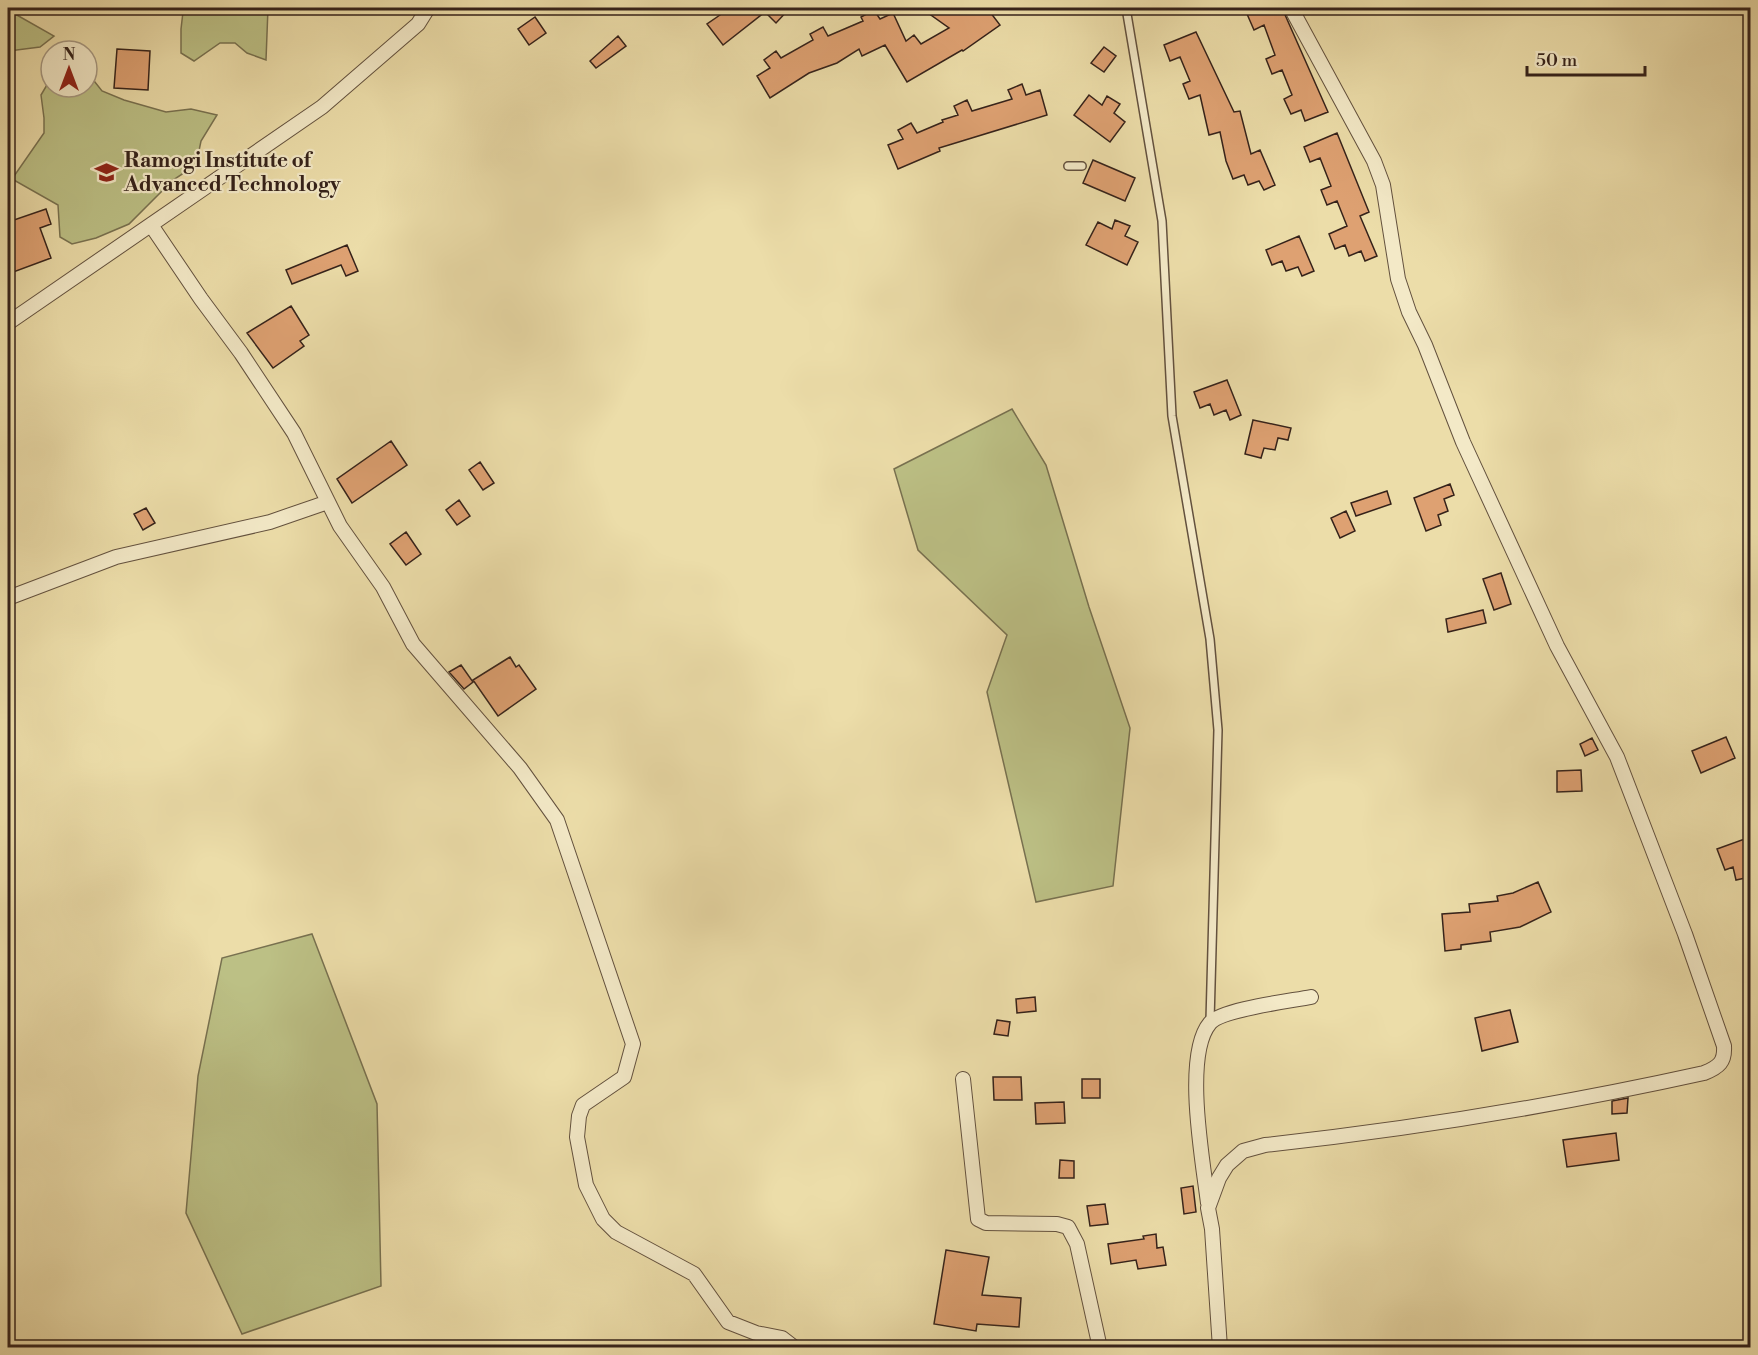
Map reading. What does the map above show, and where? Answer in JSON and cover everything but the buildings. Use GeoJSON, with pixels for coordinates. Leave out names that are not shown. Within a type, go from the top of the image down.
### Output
{"type":"FeatureCollection","features":[{"type":"Feature","properties":{"kind":"street"},"geometry":{"type":"LineString","coordinates":[[8,323],[322,107],[418,24],[428,8]]}},
{"type":"Feature","properties":{"kind":"street"},"geometry":{"type":"LineString","coordinates":[[1208,1208],[1219,1178],[1227,1165],[1243,1151],[1265,1145],[1467,1119],[1604,1095],[1704,1073],[1722,1063],[1724,1055],[1724,1046],[1685,934],[1617,757],[1557,646],[1463,442],[1425,345],[1409,312],[1398,279],[1383,185],[1374,161],[1291,8]]}},
{"type":"Feature","properties":{"kind":"street"},"geometry":{"type":"LineString","coordinates":[[151,225],[294,433],[340,526],[383,587],[412,644],[520,768],[557,820],[633,1044],[624,1077],[583,1105],[579,1116],[577,1137],[586,1185],[603,1219],[616,1232],[694,1274],[728,1322],[756,1334],[782,1338],[795,1347]]}},
{"type":"Feature","properties":{"kind":"street"},"geometry":{"type":"LineString","coordinates":[[8,598],[116,557],[270,522],[328,502]]}},
{"type":"Feature","properties":{"kind":"street"},"geometry":{"type":"LineString","coordinates":[[1220,1347],[1212,1229],[1195,1083],[1197,1061],[1210,1023],[1219,1017],[1245,1009],[1311,997]]}},
{"type":"Feature","properties":{"kind":"street"},"geometry":{"type":"LineString","coordinates":[[963,1079],[978,1219],[986,1223],[1057,1224],[1068,1227],[1077,1244],[1100,1347]]}},
{"type":"Feature","properties":{"kind":"lane"},"geometry":{"type":"LineString","coordinates":[[1126,8],[1161,221],[1172,416],[1210,639],[1218,730],[1210,1023]]}},
{"type":"Feature","properties":{"kind":"lane"},"geometry":{"type":"LineString","coordinates":[[1068,166],[1082,166]]}},
{"type":"Feature","properties":{"kind":"green space"},"geometry":{"type":"Polygon","coordinates":[[[193,8],[268,8],[266,60],[247,53],[235,43],[220,43],[194,61],[181,53],[183,12],[193,8]]]}},
{"type":"Feature","properties":{"kind":"green space"},"geometry":{"type":"Polygon","coordinates":[[[8,10],[54,36],[50,39],[39,39],[39,47],[9,51],[8,10]]]}},
{"type":"Feature","properties":{"kind":"green space"},"geometry":{"type":"Polygon","coordinates":[[[99,87],[102,91],[124,100],[166,112],[191,109],[217,115],[201,141],[196,165],[173,180],[129,224],[96,238],[72,244],[60,237],[58,205],[12,179],[44,133],[42,99],[99,99],[99,87]]]}},
{"type":"Feature","properties":{"kind":"green space"},"geometry":{"type":"Polygon","coordinates":[[[1012,409],[1046,465],[1089,607],[1130,728],[1113,886],[1036,902],[987,692],[1007,635],[918,550],[894,469],[1012,409]]]}},
{"type":"Feature","properties":{"kind":"green space"},"geometry":{"type":"Polygon","coordinates":[[[312,934],[377,1104],[381,1286],[242,1334],[186,1213],[198,1076],[222,958],[312,934]]]}},
{"type":"Feature","properties":{"kind":"place","name":"Ramogi Institute of Advanced Technology"},"geometry":{"type":"Point","coordinates":[106,172]}}]}
